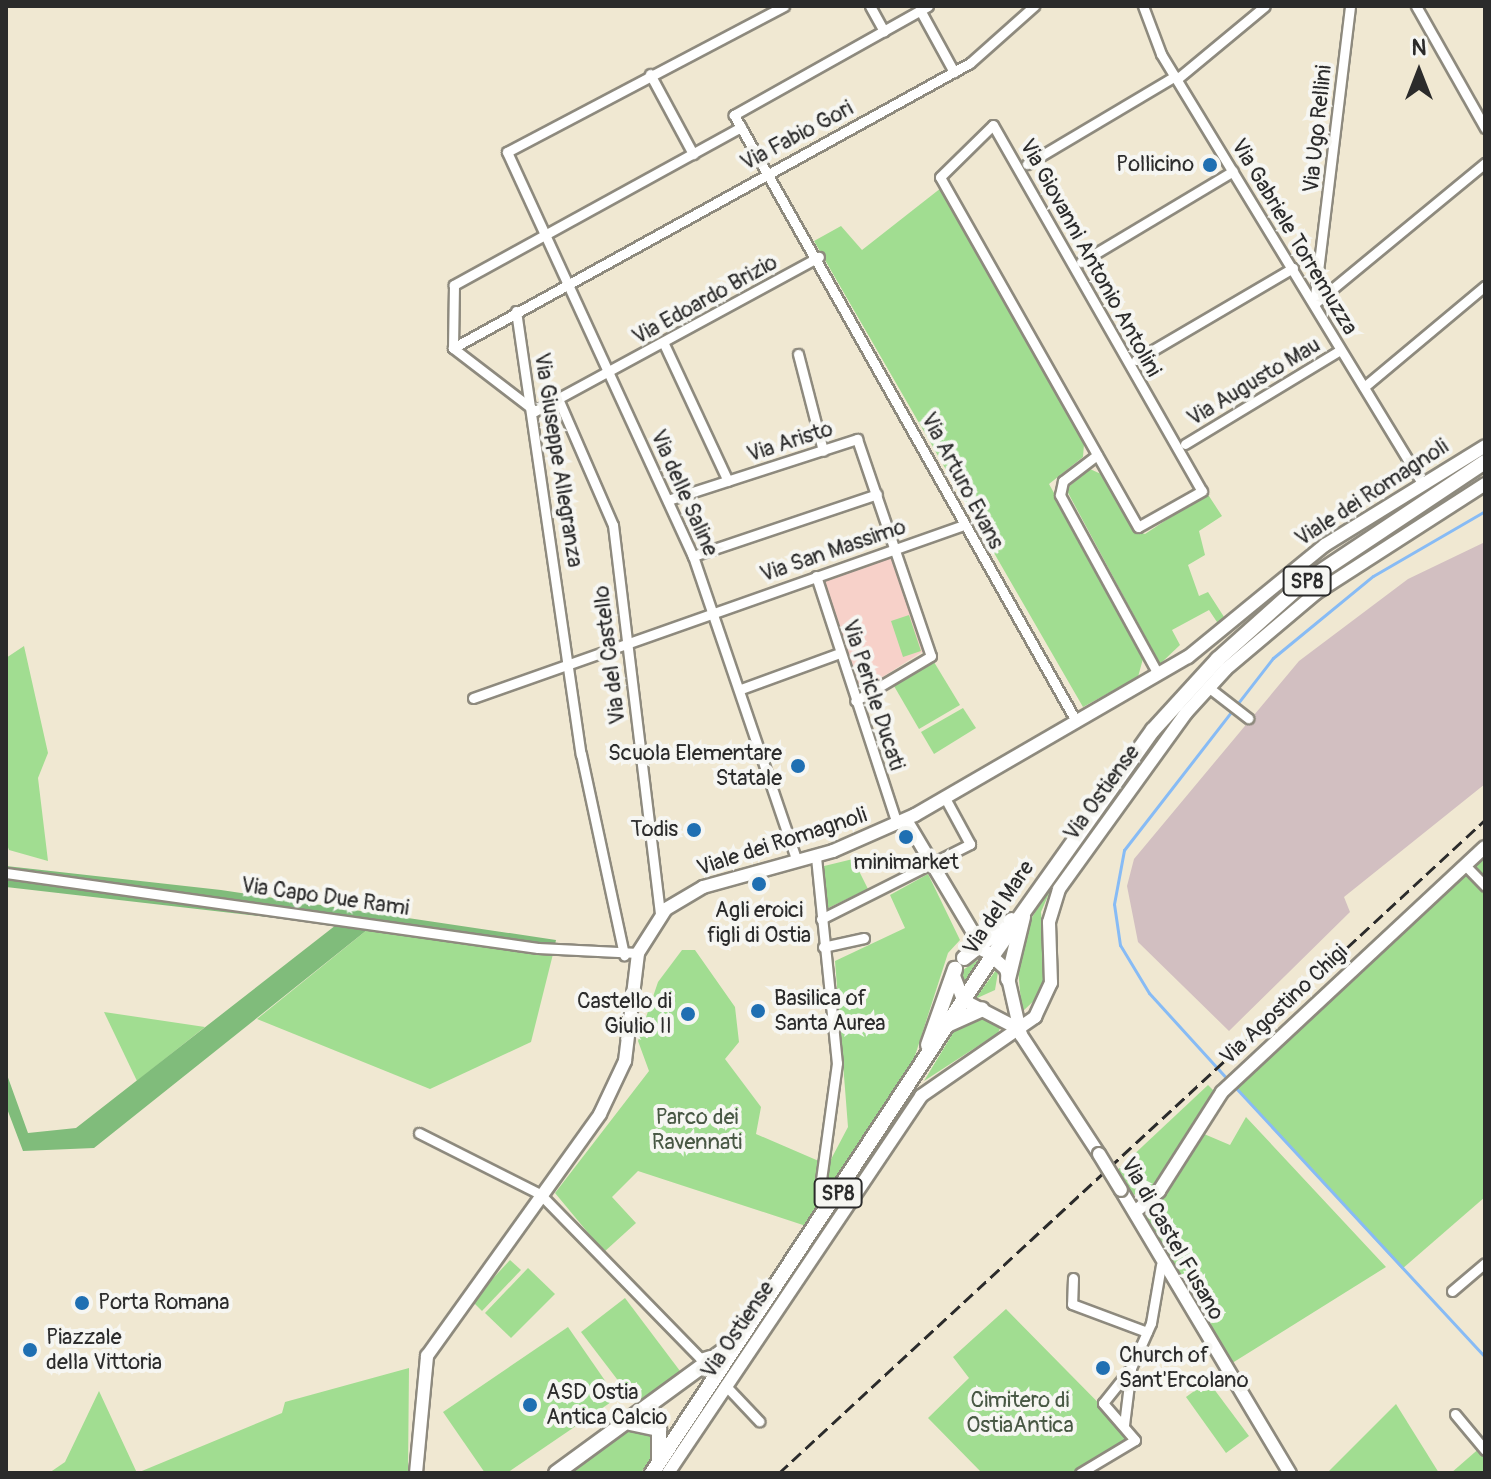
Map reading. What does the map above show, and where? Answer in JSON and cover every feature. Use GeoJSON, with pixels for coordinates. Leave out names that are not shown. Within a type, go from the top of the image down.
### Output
{"type":"FeatureCollection","features":[{"type":"Feature","properties":{"kind":"main road","name":"Viale dei Romagnoli"},"geometry":{"type":"LineString","coordinates":[[416,1473],[427,1356],[619,1077],[638,953],[660,915],[699,889],[816,857],[902,822],[945,798],[1218,637],[1325,545],[1485,446]]}},
{"type":"Feature","properties":{"kind":"main road","name":"Via del Mare"},"geometry":{"type":"LineString","coordinates":[[652,1473],[949,1024],[985,950],[1025,909],[1089,813],[1218,659],[1353,545],[1485,462]]}},
{"type":"Feature","properties":{"kind":"main road","name":"Via Ostiense"},"geometry":{"type":"LineString","coordinates":[[668,1473],[921,1096],[1035,1017],[1051,983],[1049,922],[1059,889],[1208,687],[1316,593],[1485,484]]}},
{"type":"Feature","properties":{"kind":"main road"},"geometry":{"type":"LineString","coordinates":[[902,822],[933,864],[967,930],[1008,979]]}},
{"type":"Feature","properties":{"kind":"main road","name":"Via Agostino Chigi"},"geometry":{"type":"LineString","coordinates":[[1135,1212],[1159,1191],[1222,1092],[1242,1071],[1485,847]]}},
{"type":"Feature","properties":{"kind":"main road"},"geometry":{"type":"LineString","coordinates":[[1017,1028],[1008,979],[1025,909]]}},
{"type":"Feature","properties":{"kind":"main road"},"geometry":{"type":"LineString","coordinates":[[967,930],[954,986],[963,1000],[1017,1028]]}},
{"type":"Feature","properties":{"kind":"main road"},"geometry":{"type":"LineString","coordinates":[[925,1057],[960,964],[985,950]]}},
{"type":"Feature","properties":{"kind":"main road"},"geometry":{"type":"LineString","coordinates":[[949,1024],[982,1009],[1008,979]]}},
{"type":"Feature","properties":{"kind":"main road"},"geometry":{"type":"LineString","coordinates":[[1032,1054],[1035,1017]]}},
{"type":"Feature","properties":{"kind":"main road","name":"Via di Castel Fusano"},"geometry":{"type":"LineString","coordinates":[[1017,1028],[1135,1212],[1161,1265],[1290,1473]]}},
{"type":"Feature","properties":{"kind":"main road"},"geometry":{"type":"LineString","coordinates":[[556,1473],[627,1423],[748,1327]]}},
{"type":"Feature","properties":{"kind":"main road","name":"Via del Mare"},"geometry":{"type":"LineString","coordinates":[[627,1423],[649,1422],[662,1434],[652,1473]]}},
{"type":"Feature","properties":{"kind":"street"},"geometry":{"type":"LineString","coordinates":[[693,154],[650,74],[784,6]]}},
{"type":"Feature","properties":{"kind":"street"},"geometry":{"type":"LineString","coordinates":[[870,6],[884,31],[924,8],[954,72]]}},
{"type":"Feature","properties":{"kind":"street","name":"Via Fabio Gori"},"geometry":{"type":"LineString","coordinates":[[453,348],[566,281],[954,72],[1009,36],[1034,6]]}},
{"type":"Feature","properties":{"kind":"street","name":"Via Gabriele Torremuzza"},"geometry":{"type":"LineString","coordinates":[[1143,6],[1176,78],[1422,483]]}},
{"type":"Feature","properties":{"kind":"street"},"geometry":{"type":"LineString","coordinates":[[1027,164],[1176,78],[1265,6]]}},
{"type":"Feature","properties":{"kind":"street","name":"Via Ugo Rellini"},"geometry":{"type":"LineString","coordinates":[[1314,304],[1350,6]]}},
{"type":"Feature","properties":{"kind":"street"},"geometry":{"type":"LineString","coordinates":[[1416,6],[1485,128]]}},
{"type":"Feature","properties":{"kind":"street","name":"Via Arturo Evans"},"geometry":{"type":"LineString","coordinates":[[884,31],[734,115],[819,257],[964,525],[1076,721]]}},
{"type":"Feature","properties":{"kind":"street","name":"Via delle Saline"},"geometry":{"type":"LineString","coordinates":[[650,74],[507,152],[693,556],[741,689],[797,861]]}},
{"type":"Feature","properties":{"kind":"street","name":"Via Giovanni Antonio Antolini"},"geometry":{"type":"LineString","coordinates":[[993,125],[1202,491],[1138,527],[1097,455],[940,177],[993,125]]}},
{"type":"Feature","properties":{"kind":"street"},"geometry":{"type":"LineString","coordinates":[[535,411],[453,348],[454,285],[741,127]]}},
{"type":"Feature","properties":{"kind":"street"},"geometry":{"type":"LineString","coordinates":[[1314,304],[1485,163]]}},
{"type":"Feature","properties":{"kind":"street"},"geometry":{"type":"LineString","coordinates":[[1081,262],[1233,171]]}},
{"type":"Feature","properties":{"kind":"street","name":"Via Edoardo Brizio"},"geometry":{"type":"LineString","coordinates":[[535,411],[609,374],[819,257]]}},
{"type":"Feature","properties":{"kind":"street"},"geometry":{"type":"LineString","coordinates":[[1136,360],[1293,268]]}},
{"type":"Feature","properties":{"kind":"street"},"geometry":{"type":"LineString","coordinates":[[1364,387],[1485,286]]}},
{"type":"Feature","properties":{"kind":"street","name":"Via Giuseppe Allegranza"},"geometry":{"type":"LineString","coordinates":[[516,311],[535,411],[570,662],[624,955]]}},
{"type":"Feature","properties":{"kind":"street"},"geometry":{"type":"LineString","coordinates":[[664,344],[728,481]]}},
{"type":"Feature","properties":{"kind":"street","name":"Via Augusto Mau"},"geometry":{"type":"LineString","coordinates":[[1185,444],[1340,350]]}},
{"type":"Feature","properties":{"kind":"street"},"geometry":{"type":"LineString","coordinates":[[798,354],[823,451]]}},
{"type":"Feature","properties":{"kind":"street","name":"Via del Castello"},"geometry":{"type":"LineString","coordinates":[[559,401],[613,525],[660,915]]}},
{"type":"Feature","properties":{"kind":"street","name":"Via Aristo"},"geometry":{"type":"LineString","coordinates":[[668,500],[857,439],[931,656],[855,701]]}},
{"type":"Feature","properties":{"kind":"street"},"geometry":{"type":"LineString","coordinates":[[1097,455],[1064,479],[1060,495],[1158,674]]}},
{"type":"Feature","properties":{"kind":"street"},"geometry":{"type":"LineString","coordinates":[[693,556],[877,494]]}},
{"type":"Feature","properties":{"kind":"street","name":"Via San Massimo"},"geometry":{"type":"LineString","coordinates":[[473,698],[964,525]]}},
{"type":"Feature","properties":{"kind":"street","name":"Via Pericle Ducati"},"geometry":{"type":"LineString","coordinates":[[816,576],[855,701],[902,822]]}},
{"type":"Feature","properties":{"kind":"street"},"geometry":{"type":"LineString","coordinates":[[741,689],[840,653]]}},
{"type":"Feature","properties":{"kind":"street"},"geometry":{"type":"LineString","coordinates":[[1208,687],[1244,715]]}},
{"type":"Feature","properties":{"kind":"street"},"geometry":{"type":"LineString","coordinates":[[821,919],[970,844],[945,798]]}},
{"type":"Feature","properties":{"kind":"street"},"geometry":{"type":"LineString","coordinates":[[816,857],[837,1063],[821,1180]]}},
{"type":"Feature","properties":{"kind":"street"},"geometry":{"type":"LineString","coordinates":[[1465,865],[1485,886]]}},
{"type":"Feature","properties":{"kind":"street","name":"Via Capo Due Rami"},"geometry":{"type":"LineString","coordinates":[[6,873],[624,955],[638,953]]}},
{"type":"Feature","properties":{"kind":"street"},"geometry":{"type":"LineString","coordinates":[[823,947],[864,938]]}},
{"type":"Feature","properties":{"kind":"street"},"geometry":{"type":"LineString","coordinates":[[419,1133],[540,1194],[700,1358],[707,1361]]}},
{"type":"Feature","properties":{"kind":"street"},"geometry":{"type":"LineString","coordinates":[[1452,1291],[1485,1263]]}},
{"type":"Feature","properties":{"kind":"street"},"geometry":{"type":"LineString","coordinates":[[1080,1473],[1135,1440],[1104,1407],[1131,1368],[1147,1332],[1161,1265]]}},
{"type":"Feature","properties":{"kind":"street"},"geometry":{"type":"LineString","coordinates":[[1073,1278],[1072,1304],[1147,1332]]}},
{"type":"Feature","properties":{"kind":"street"},"geometry":{"type":"LineString","coordinates":[[1124,1425],[1131,1368]]}},
{"type":"Feature","properties":{"kind":"street"},"geometry":{"type":"LineString","coordinates":[[725,1385],[759,1421]]}},
{"type":"Feature","properties":{"kind":"street"},"geometry":{"type":"LineString","coordinates":[[1455,1414],[1485,1450]]}},
{"type":"Feature","properties":{"kind":"shaded area"},"geometry":{"type":"Polygon","coordinates":[[[1485,542],[1485,784],[1344,897],[1350,912],[1229,1031],[1138,942],[1127,886],[1134,859],[1299,661],[1408,579],[1485,542]]]}},
{"type":"Feature","properties":{"kind":"shaded area"},"geometry":{"type":"Polygon","coordinates":[[[892,555],[925,650],[859,692],[823,581],[892,555]]]}},
{"type":"Feature","properties":{"kind":"green space"},"geometry":{"type":"Polygon","coordinates":[[[941,188],[1084,444],[1083,457],[1049,484],[1144,655],[1138,677],[1083,707],[814,241],[841,226],[862,250],[941,188]]]}},
{"type":"Feature","properties":{"kind":"green space"},"geometry":{"type":"Polygon","coordinates":[[[1090,469],[1101,474],[1134,530],[1145,534],[1207,493],[1222,516],[1199,531],[1205,555],[1188,565],[1199,596],[1208,592],[1226,620],[1219,625],[1209,610],[1172,630],[1180,645],[1160,664],[1066,489],[1090,469]]]}},
{"type":"Feature","properties":{"kind":"green space"},"geometry":{"type":"Polygon","coordinates":[[[909,615],[921,651],[903,657],[891,621],[909,615]]]}},
{"type":"Feature","properties":{"kind":"green space"},"geometry":{"type":"Polygon","coordinates":[[[24,646],[48,753],[38,778],[48,861],[9,850],[6,842],[6,658],[24,646]]]}},
{"type":"Feature","properties":{"kind":"green space"},"geometry":{"type":"Polygon","coordinates":[[[934,662],[960,705],[919,729],[894,686],[934,662]]]}},
{"type":"Feature","properties":{"kind":"green space"},"geometry":{"type":"Polygon","coordinates":[[[963,708],[976,728],[934,754],[921,732],[963,708]]]}},
{"type":"Feature","properties":{"kind":"green space"},"geometry":{"type":"Polygon","coordinates":[[[1485,847],[1485,1197],[1402,1269],[1227,1079],[1485,847]]]}},
{"type":"Feature","properties":{"kind":"green space"},"geometry":{"type":"Polygon","coordinates":[[[853,859],[868,889],[826,909],[820,867],[853,859]]]}},
{"type":"Feature","properties":{"kind":"green space"},"geometry":{"type":"Polygon","coordinates":[[[6,866],[221,890],[556,940],[553,954],[367,930],[94,1148],[23,1151],[6,1106],[6,1072],[28,1133],[76,1128],[336,925],[6,887],[6,866]]]}},
{"type":"Feature","properties":{"kind":"green space","name":"Parco dei Ravennati"},"geometry":{"type":"Polygon","coordinates":[[[928,874],[960,940],[948,953],[913,1062],[806,1226],[638,1171],[612,1197],[636,1223],[604,1252],[555,1193],[649,1071],[638,1041],[658,982],[682,950],[695,950],[735,1007],[739,1042],[725,1059],[761,1107],[756,1134],[828,1165],[848,1127],[835,961],[905,928],[890,895],[928,874]]]}},
{"type":"Feature","properties":{"kind":"green space"},"geometry":{"type":"Polygon","coordinates":[[[1054,882],[1041,912],[1046,974],[1039,996],[1022,1012],[1017,959],[1023,932],[1054,882]]]}},
{"type":"Feature","properties":{"kind":"green space"},"geometry":{"type":"Polygon","coordinates":[[[367,930],[553,954],[531,1042],[430,1089],[257,1019],[367,930]]]}},
{"type":"Feature","properties":{"kind":"green space"},"geometry":{"type":"Polygon","coordinates":[[[985,955],[962,988],[960,972],[985,955]]]}},
{"type":"Feature","properties":{"kind":"green space"},"geometry":{"type":"Polygon","coordinates":[[[999,966],[995,990],[975,999],[999,966]]]}},
{"type":"Feature","properties":{"kind":"green space"},"geometry":{"type":"Polygon","coordinates":[[[104,1012],[205,1027],[137,1081],[104,1012]]]}},
{"type":"Feature","properties":{"kind":"green space"},"geometry":{"type":"Polygon","coordinates":[[[981,1016],[1001,1026],[998,1033],[924,1081],[956,1028],[981,1016]]]}},
{"type":"Feature","properties":{"kind":"green space"},"geometry":{"type":"Polygon","coordinates":[[[1208,1085],[1215,1092],[1159,1179],[1147,1194],[1128,1195],[1112,1175],[1208,1085]]]}},
{"type":"Feature","properties":{"kind":"green space"},"geometry":{"type":"Polygon","coordinates":[[[1246,1117],[1386,1267],[1229,1365],[1143,1212],[1163,1198],[1197,1131],[1230,1145],[1246,1117]]]}},
{"type":"Feature","properties":{"kind":"green space"},"geometry":{"type":"Polygon","coordinates":[[[510,1260],[521,1270],[482,1311],[472,1301],[510,1260]]]}},
{"type":"Feature","properties":{"kind":"green space"},"geometry":{"type":"Polygon","coordinates":[[[528,1268],[555,1294],[511,1338],[485,1313],[528,1268]]]}},
{"type":"Feature","properties":{"kind":"green space"},"geometry":{"type":"Polygon","coordinates":[[[625,1298],[680,1371],[636,1404],[581,1332],[625,1298]]]}},
{"type":"Feature","properties":{"kind":"green space","name":"Cimitero di OstiaAntica"},"geometry":{"type":"Polygon","coordinates":[[[1006,1309],[1135,1440],[1080,1473],[982,1473],[928,1418],[969,1378],[953,1357],[1006,1309]]]}},
{"type":"Feature","properties":{"kind":"green space","name":"ASD Ostia Antica Calcio"},"geometry":{"type":"Polygon","coordinates":[[[568,1327],[617,1398],[507,1473],[485,1473],[443,1412],[568,1327]]]}},
{"type":"Feature","properties":{"kind":"green space"},"geometry":{"type":"Polygon","coordinates":[[[409,1368],[408,1473],[137,1473],[282,1413],[285,1402],[409,1368]]]}},
{"type":"Feature","properties":{"kind":"green space"},"geometry":{"type":"Polygon","coordinates":[[[1208,1381],[1249,1436],[1226,1453],[1186,1397],[1208,1381]]]}},
{"type":"Feature","properties":{"kind":"green space"},"geometry":{"type":"Polygon","coordinates":[[[99,1391],[137,1473],[49,1473],[65,1462],[99,1391]]]}},
{"type":"Feature","properties":{"kind":"green space"},"geometry":{"type":"Polygon","coordinates":[[[1396,1404],[1439,1473],[1327,1473],[1396,1404]]]}},
{"type":"Feature","properties":{"kind":"green space"},"geometry":{"type":"Polygon","coordinates":[[[638,1423],[659,1446],[641,1473],[569,1473],[638,1423]]]}},
{"type":"Feature","properties":{"kind":"green space"},"geometry":{"type":"Polygon","coordinates":[[[1482,1446],[1485,1473],[1451,1473],[1482,1446]]]}},
{"type":"Feature","properties":{"kind":"waterway"},"geometry":{"type":"LineString","coordinates":[[1230,1082],[1149,993],[1120,945],[1114,904],[1124,850],[1273,658],[1373,576],[1485,511]]}},
{"type":"Feature","properties":{"kind":"waterway"},"geometry":{"type":"LineString","coordinates":[[1235,1087],[1485,1357]]}},
{"type":"Feature","properties":{"kind":"railway"},"geometry":{"type":"LineString","coordinates":[[779,1473],[1485,820]]}},
{"type":"Feature","properties":{"kind":"place","name":"Pollicino"},"geometry":{"type":"Point","coordinates":[1210,165]}},
{"type":"Feature","properties":{"kind":"place","name":"Scuola Elementare Statale"},"geometry":{"type":"Point","coordinates":[798,766]}},
{"type":"Feature","properties":{"kind":"place","name":"Todis"},"geometry":{"type":"Point","coordinates":[694,830]}},
{"type":"Feature","properties":{"kind":"place","name":"minimarket"},"geometry":{"type":"Point","coordinates":[906,837]}},
{"type":"Feature","properties":{"kind":"place","name":"Agli eroici figli di Ostia"},"geometry":{"type":"Point","coordinates":[759,884]}},
{"type":"Feature","properties":{"kind":"place","name":"Basilica of Santa Aurea"},"geometry":{"type":"Point","coordinates":[758,1011]}},
{"type":"Feature","properties":{"kind":"place","name":"Castello di Giulio II"},"geometry":{"type":"Point","coordinates":[688,1014]}},
{"type":"Feature","properties":{"kind":"place","name":"Porta Romana"},"geometry":{"type":"Point","coordinates":[82,1303]}},
{"type":"Feature","properties":{"kind":"place","name":"Piazzale della Vittoria"},"geometry":{"type":"Point","coordinates":[30,1350]}},
{"type":"Feature","properties":{"kind":"place","name":"Church of Sant'Ercolano"},"geometry":{"type":"Point","coordinates":[1103,1368]}},
{"type":"Feature","properties":{"kind":"place","name":"ASD Ostia Antica Calcio"},"geometry":{"type":"Point","coordinates":[530,1405]}}]}
